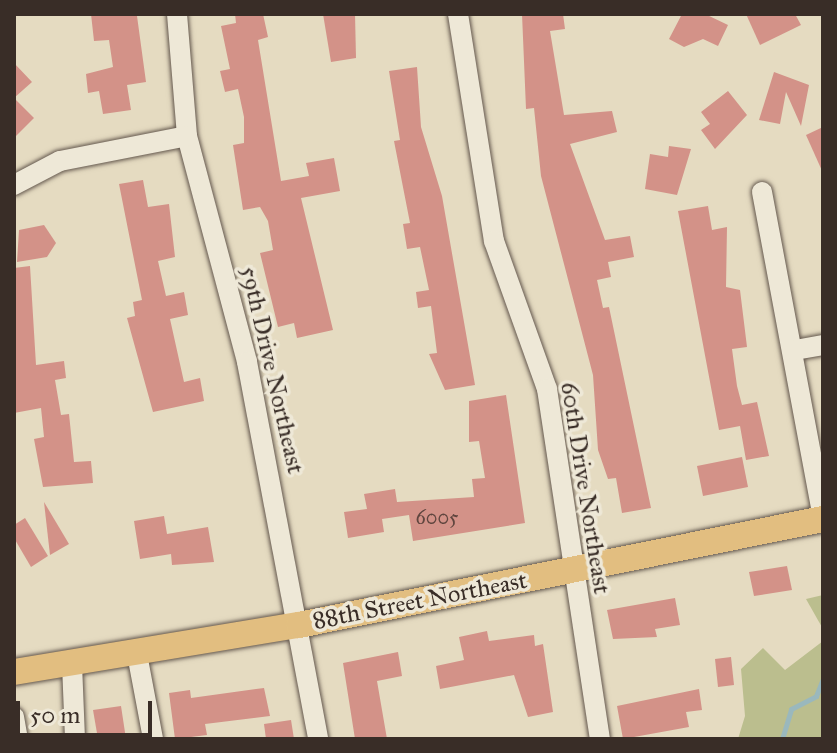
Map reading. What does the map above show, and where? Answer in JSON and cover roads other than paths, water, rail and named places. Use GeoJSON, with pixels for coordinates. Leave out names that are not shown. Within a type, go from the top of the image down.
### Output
{"type":"FeatureCollection","features":[{"type":"Feature","properties":{"kind":"main road","name":"88th Street Northeast"},"geometry":{"type":"LineString","coordinates":[[14,672],[299,625],[823,519]]}},
{"type":"Feature","properties":{"kind":"street","name":"59th Drive Northeast"},"geometry":{"type":"LineString","coordinates":[[177,14],[187,136],[247,362],[299,625],[318,739]]}},
{"type":"Feature","properties":{"kind":"street","name":"60th Drive Northeast"},"geometry":{"type":"LineString","coordinates":[[458,14],[494,241],[547,389],[570,571],[600,739]]}},
{"type":"Feature","properties":{"kind":"street"},"geometry":{"type":"LineString","coordinates":[[14,185],[60,161],[187,136]]}},
{"type":"Feature","properties":{"kind":"street"},"geometry":{"type":"LineString","coordinates":[[762,192],[795,350],[823,519]]}},
{"type":"Feature","properties":{"kind":"street"},"geometry":{"type":"LineString","coordinates":[[795,350],[823,345]]}},
{"type":"Feature","properties":{"kind":"street"},"geometry":{"type":"LineString","coordinates":[[137,654],[153,739]]}},
{"type":"Feature","properties":{"kind":"street"},"geometry":{"type":"LineString","coordinates":[[72,664],[75,739]]}},
{"type":"Feature","properties":{"kind":"street"},"geometry":{"type":"LineString","coordinates":[[14,717],[18,739]]}},
{"type":"Feature","properties":{"kind":"waterway"},"geometry":{"type":"LineString","coordinates":[[782,739],[791,709],[816,696],[823,679]]}}]}
